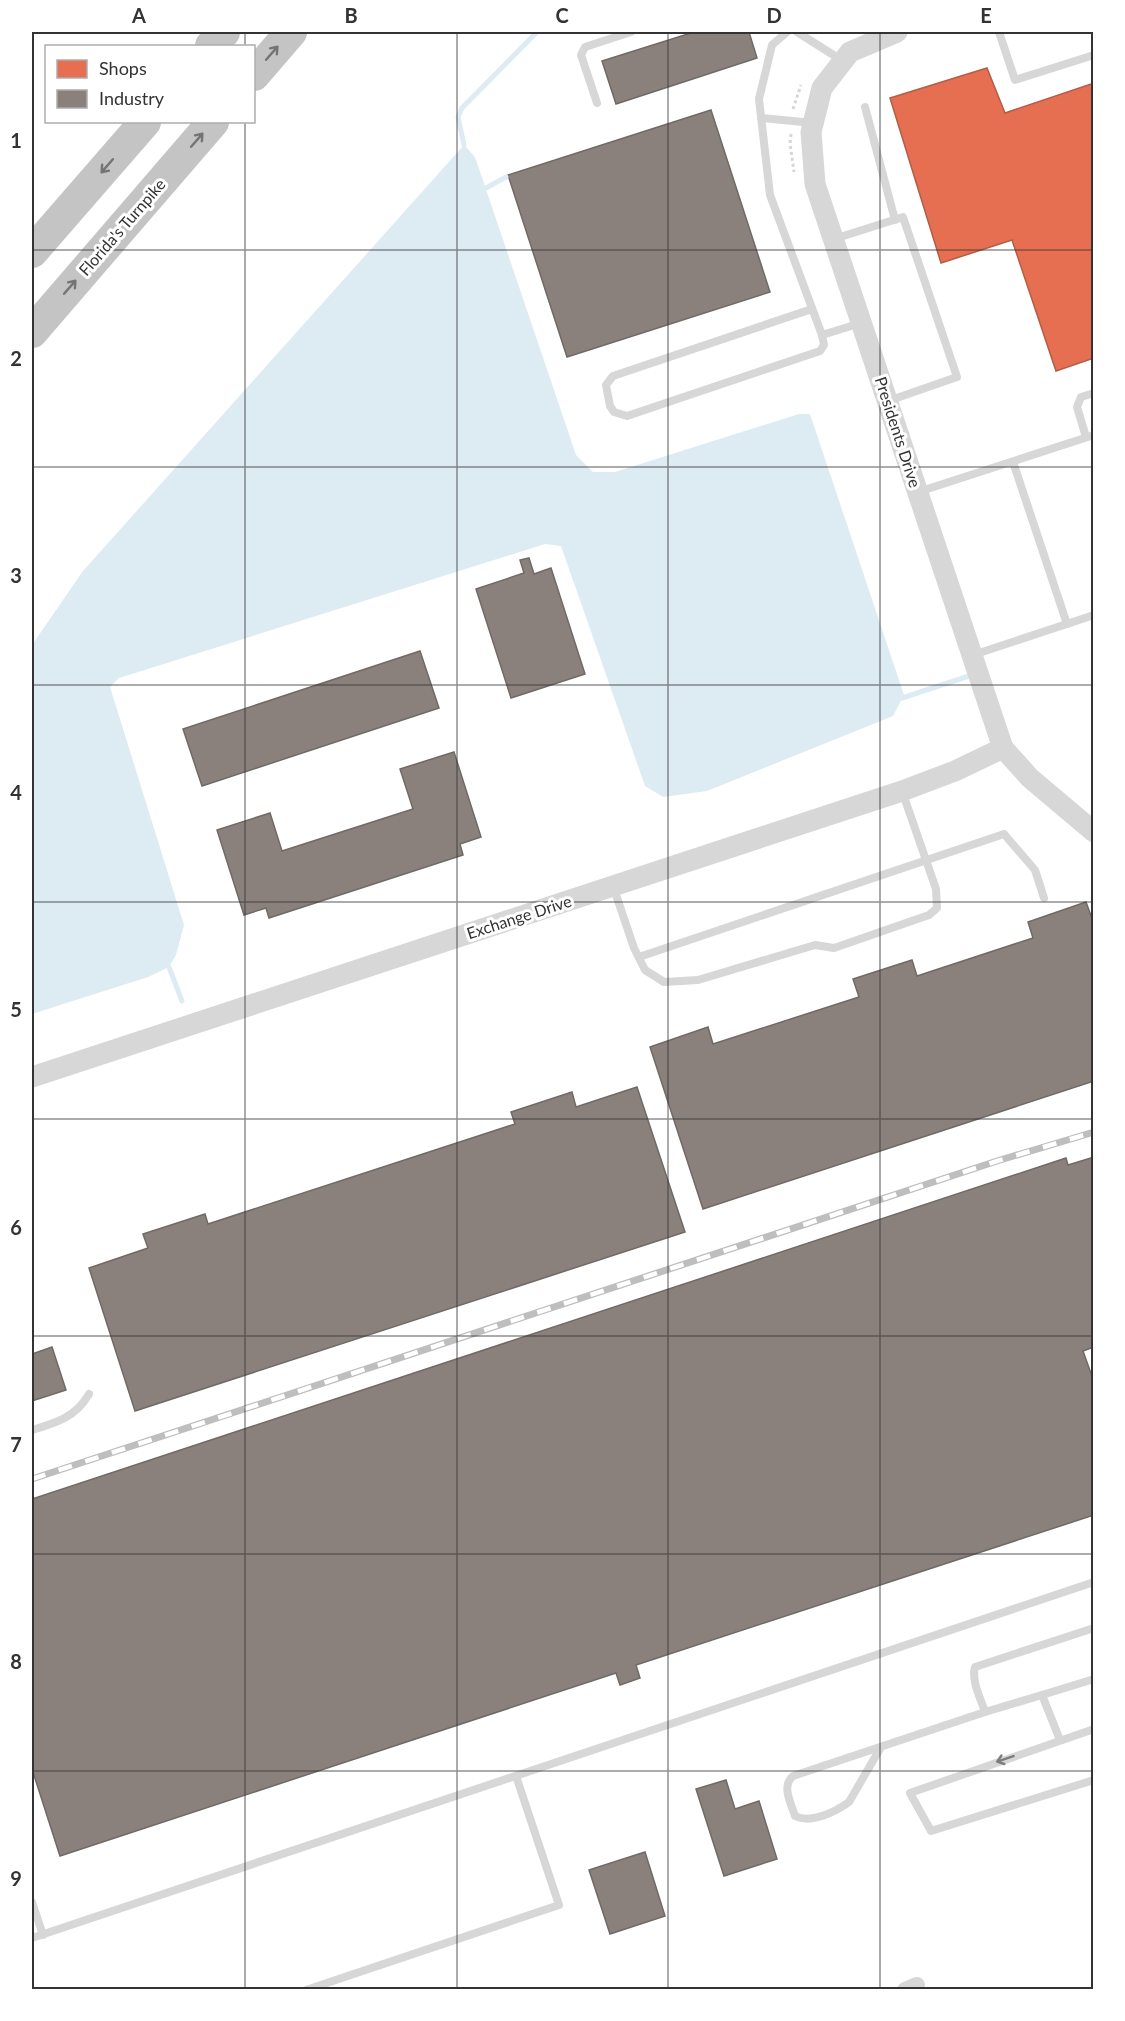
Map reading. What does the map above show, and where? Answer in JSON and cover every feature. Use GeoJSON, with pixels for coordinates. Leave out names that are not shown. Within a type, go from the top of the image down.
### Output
{"type":"FeatureCollection","features":[{"type":"Feature","properties":{"kind":"highway"},"geometry":{"type":"LineString","coordinates":[[212,45],[224,32]]}},
{"type":"Feature","properties":{"kind":"highway"},"geometry":{"type":"LineString","coordinates":[[255,74],[291,32]]}},
{"type":"Feature","properties":{"kind":"highway"},"geometry":{"type":"LineString","coordinates":[[32,252],[144,123]]}},
{"type":"Feature","properties":{"kind":"highway","name":"Florida's Turnpike"},"geometry":{"type":"LineString","coordinates":[[32,332],[212,123]]}},
{"type":"Feature","properties":{"kind":"street","name":"Presidents Drive"},"geometry":{"type":"LineString","coordinates":[[897,32],[850,52],[822,88],[812,132],[815,184],[1003,748],[1030,778],[1094,832]]}},
{"type":"Feature","properties":{"kind":"street","name":"Exchange Drive"},"geometry":{"type":"LineString","coordinates":[[32,1077],[902,791],[955,771],[1003,748]]}},
{"type":"Feature","properties":{"kind":"lane"},"geometry":{"type":"LineString","coordinates":[[597,103],[581,55],[585,47],[631,32]]}},
{"type":"Feature","properties":{"kind":"lane"},"geometry":{"type":"LineString","coordinates":[[788,32],[772,45],[759,99],[761,118],[770,195],[822,335],[824,345],[820,351],[627,416],[614,412],[610,406],[606,385],[613,376],[812,309]]}},
{"type":"Feature","properties":{"kind":"lane"},"geometry":{"type":"LineString","coordinates":[[797,32],[843,62]]}},
{"type":"Feature","properties":{"kind":"lane"},"geometry":{"type":"LineString","coordinates":[[999,32],[1015,80],[1094,55]]}},
{"type":"Feature","properties":{"kind":"lane"},"geometry":{"type":"LineString","coordinates":[[865,107],[895,220]]}},
{"type":"Feature","properties":{"kind":"lane"},"geometry":{"type":"LineString","coordinates":[[761,118],[813,123]]}},
{"type":"Feature","properties":{"kind":"lane"},"geometry":{"type":"LineString","coordinates":[[834,239],[903,217],[957,377],[888,401]]}},
{"type":"Feature","properties":{"kind":"lane"},"geometry":{"type":"LineString","coordinates":[[822,335],[861,323]]}},
{"type":"Feature","properties":{"kind":"lane"},"geometry":{"type":"LineString","coordinates":[[918,492],[1090,436],[1077,407],[1081,397],[1094,393]]}},
{"type":"Feature","properties":{"kind":"lane"},"geometry":{"type":"LineString","coordinates":[[1013,462],[1067,624]]}},
{"type":"Feature","properties":{"kind":"lane"},"geometry":{"type":"LineString","coordinates":[[972,655],[1094,615]]}},
{"type":"Feature","properties":{"kind":"lane"},"geometry":{"type":"LineString","coordinates":[[613,886],[645,970],[664,982],[698,980],[815,945],[834,948],[929,915],[937,908],[936,889],[902,791]]}},
{"type":"Feature","properties":{"kind":"lane"},"geometry":{"type":"LineString","coordinates":[[639,957],[1004,834],[1035,870],[1044,898]]}},
{"type":"Feature","properties":{"kind":"lane"},"geometry":{"type":"LineString","coordinates":[[32,1430],[70,1416],[82,1406],[89,1394]]}},
{"type":"Feature","properties":{"kind":"lane"},"geometry":{"type":"LineString","coordinates":[[32,1938],[1094,1582]]}},
{"type":"Feature","properties":{"kind":"lane"},"geometry":{"type":"LineString","coordinates":[[985,1712],[975,1683],[973,1673],[975,1667],[1094,1628]]}},
{"type":"Feature","properties":{"kind":"lane"},"geometry":{"type":"LineString","coordinates":[[881,1747],[849,1802],[841,1808],[809,1820],[795,1816],[786,1786],[789,1778],[881,1747],[985,1712],[1094,1678]]}},
{"type":"Feature","properties":{"kind":"lane"},"geometry":{"type":"LineString","coordinates":[[1042,1695],[1060,1740]]}},
{"type":"Feature","properties":{"kind":"lane"},"geometry":{"type":"LineString","coordinates":[[1094,1729],[909,1792],[931,1831],[1094,1780]]}},
{"type":"Feature","properties":{"kind":"lane"},"geometry":{"type":"LineString","coordinates":[[306,1989],[559,1905],[516,1776]]}},
{"type":"Feature","properties":{"kind":"lane"},"geometry":{"type":"LineString","coordinates":[[32,1902],[43,1935]]}},
{"type":"Feature","properties":{"kind":"shaded area"},"geometry":{"type":"Polygon","coordinates":[[[464,145],[475,157],[576,455],[593,472],[615,472],[799,414],[810,414],[904,695],[893,716],[707,791],[663,797],[645,786],[561,546],[545,544],[119,678],[110,687],[184,925],[176,955],[169,967],[148,977],[32,1014],[32,645],[83,571],[464,145]]]}},
{"type":"Feature","properties":{"kind":"building: Shops"},"geometry":{"type":"Polygon","coordinates":[[[987,68],[1005,113],[1094,83],[1094,358],[1056,371],[1012,240],[941,263],[890,98],[987,68]]]}},
{"type":"Feature","properties":{"kind":"building: Industry"},"geometry":{"type":"Polygon","coordinates":[[[694,32],[749,32],[757,58],[616,104],[602,61],[694,32]]]}},
{"type":"Feature","properties":{"kind":"building: Industry"},"geometry":{"type":"Polygon","coordinates":[[[711,110],[770,292],[567,357],[508,175],[711,110]]]}},
{"type":"Feature","properties":{"kind":"building: Industry"},"geometry":{"type":"Polygon","coordinates":[[[529,558],[534,574],[551,568],[585,674],[511,698],[476,589],[524,573],[520,560],[529,558]]]}},
{"type":"Feature","properties":{"kind":"building: Industry"},"geometry":{"type":"Polygon","coordinates":[[[420,651],[439,708],[202,786],[183,729],[420,651]]]}},
{"type":"Feature","properties":{"kind":"building: Industry"},"geometry":{"type":"Polygon","coordinates":[[[454,752],[481,837],[460,844],[463,855],[269,918],[266,908],[244,915],[217,830],[270,813],[282,851],[413,809],[400,769],[454,752]]]}},
{"type":"Feature","properties":{"kind":"building: Industry"},"geometry":{"type":"Polygon","coordinates":[[[1086,902],[1094,924],[1094,1081],[703,1209],[650,1047],[708,1027],[713,1044],[859,997],[853,979],[912,960],[917,976],[1033,938],[1028,922],[1086,902]]]}},
{"type":"Feature","properties":{"kind":"building: Industry"},"geometry":{"type":"Polygon","coordinates":[[[637,1087],[685,1232],[135,1411],[89,1268],[148,1248],[143,1234],[205,1214],[208,1224],[515,1124],[511,1112],[572,1092],[576,1107],[637,1087]]]}},
{"type":"Feature","properties":{"kind":"building: Industry"},"geometry":{"type":"Polygon","coordinates":[[[1094,1157],[1094,1347],[1083,1351],[1094,1382],[1094,1515],[636,1665],[640,1678],[620,1685],[616,1673],[60,1856],[32,1769],[32,1499],[1066,1158],[1068,1165],[1094,1157]]]}},
{"type":"Feature","properties":{"kind":"building: Industry"},"geometry":{"type":"Polygon","coordinates":[[[52,1347],[66,1390],[32,1401],[32,1354],[52,1347]]]}},
{"type":"Feature","properties":{"kind":"building: Industry"},"geometry":{"type":"Polygon","coordinates":[[[726,1780],[735,1809],[759,1801],[777,1859],[724,1876],[696,1789],[726,1780]]]}},
{"type":"Feature","properties":{"kind":"building: Industry"},"geometry":{"type":"Polygon","coordinates":[[[645,1852],[665,1916],[610,1934],[589,1870],[645,1852]]]}},
{"type":"Feature","properties":{"kind":"waterway"},"geometry":{"type":"LineString","coordinates":[[464,145],[458,117],[462,108],[537,32]]}},
{"type":"Feature","properties":{"kind":"waterway"},"geometry":{"type":"LineString","coordinates":[[486,188],[506,177]]}},
{"type":"Feature","properties":{"kind":"waterway"},"geometry":{"type":"LineString","coordinates":[[902,698],[969,676]]}},
{"type":"Feature","properties":{"kind":"waterway"},"geometry":{"type":"LineString","coordinates":[[169,967],[182,1001]]}},
{"type":"Feature","properties":{"kind":"railway"},"geometry":{"type":"LineString","coordinates":[[32,1479],[997,1161],[1094,1132]]}}]}
